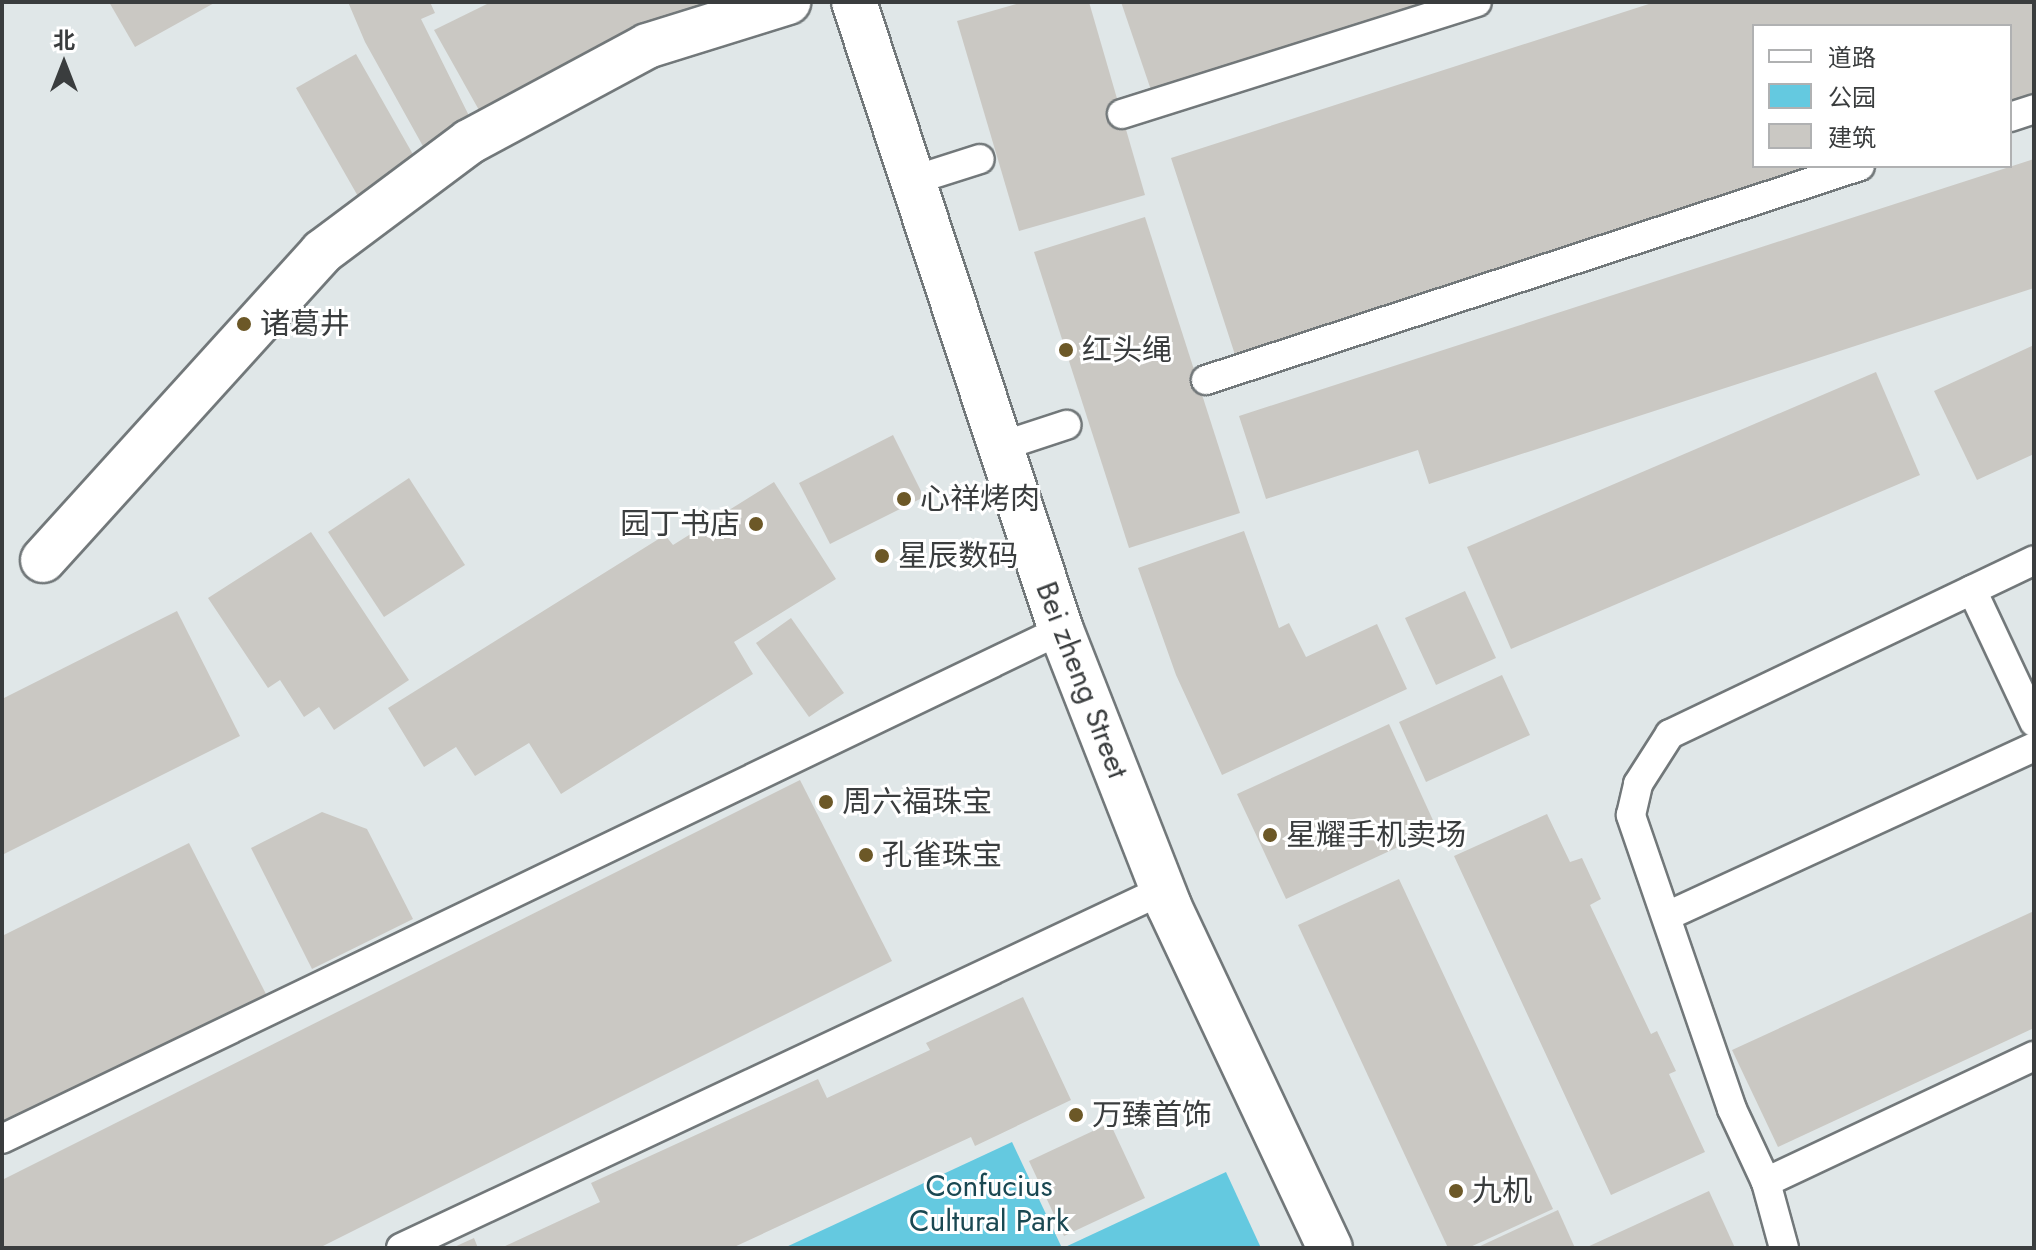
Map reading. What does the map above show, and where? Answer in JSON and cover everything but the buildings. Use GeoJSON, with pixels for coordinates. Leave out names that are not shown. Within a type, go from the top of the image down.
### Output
{"type":"FeatureCollection","features":[{"type":"Feature","properties":{"kind":"street"},"geometry":{"type":"LineString","coordinates":[[43,560],[322,252],[469,142],[647,46],[788,2]]}},
{"type":"Feature","properties":{"kind":"street","name":"Bei zheng Street"},"geometry":{"type":"LineString","coordinates":[[854,2],[1061,630],[1163,890],[1330,1248]]}},
{"type":"Feature","properties":{"kind":"lane"},"geometry":{"type":"LineString","coordinates":[[1122,114],[1477,2]]}},
{"type":"Feature","properties":{"kind":"lane"},"geometry":{"type":"LineString","coordinates":[[2012,116],[2034,109]]}},
{"type":"Feature","properties":{"kind":"lane"},"geometry":{"type":"LineString","coordinates":[[911,181],[980,159]]}},
{"type":"Feature","properties":{"kind":"lane"},"geometry":{"type":"LineString","coordinates":[[1206,380],[1854,168]]}},
{"type":"Feature","properties":{"kind":"lane"},"geometry":{"type":"LineString","coordinates":[[999,447],[1066,425]]}},
{"type":"Feature","properties":{"kind":"lane"},"geometry":{"type":"LineString","coordinates":[[1784,1248],[1766,1182],[1732,1109],[1631,815],[1638,784],[1670,734],[2034,560]]}},
{"type":"Feature","properties":{"kind":"lane"},"geometry":{"type":"LineString","coordinates":[[1972,590],[2034,722]]}},
{"type":"Feature","properties":{"kind":"lane"},"geometry":{"type":"LineString","coordinates":[[2,1139],[1061,630]]}},
{"type":"Feature","properties":{"kind":"lane"},"geometry":{"type":"LineString","coordinates":[[1667,916],[2034,747]]}},
{"type":"Feature","properties":{"kind":"lane"},"geometry":{"type":"LineString","coordinates":[[401,1248],[1163,890]]}},
{"type":"Feature","properties":{"kind":"lane"},"geometry":{"type":"LineString","coordinates":[[1766,1182],[2034,1056]]}},
{"type":"Feature","properties":{"kind":"green space","name":"Confucius Cultural Park"},"geometry":{"type":"Polygon","coordinates":[[[1012,1142],[1062,1248],[784,1248],[1012,1142]]]}},
{"type":"Feature","properties":{"kind":"green space","name":"Confucius Cultural Park"},"geometry":{"type":"Polygon","coordinates":[[[1226,1172],[1261,1248],[1063,1248],[1226,1172]]]}},
{"type":"Feature","properties":{"kind":"place","name":"诸葛井"},"geometry":{"type":"Point","coordinates":[244,324]}},
{"type":"Feature","properties":{"kind":"place","name":"红头绳"},"geometry":{"type":"Point","coordinates":[1066,350]}},
{"type":"Feature","properties":{"kind":"place","name":"心祥烤肉"},"geometry":{"type":"Point","coordinates":[904,499]}},
{"type":"Feature","properties":{"kind":"place","name":"园丁书店"},"geometry":{"type":"Point","coordinates":[756,524]}},
{"type":"Feature","properties":{"kind":"place","name":"星辰数码"},"geometry":{"type":"Point","coordinates":[882,556]}},
{"type":"Feature","properties":{"kind":"place","name":"周六福珠宝"},"geometry":{"type":"Point","coordinates":[826,802]}},
{"type":"Feature","properties":{"kind":"place","name":"星耀手机卖场"},"geometry":{"type":"Point","coordinates":[1270,835]}},
{"type":"Feature","properties":{"kind":"place","name":"孔雀珠宝"},"geometry":{"type":"Point","coordinates":[866,855]}},
{"type":"Feature","properties":{"kind":"place","name":"万臻首饰"},"geometry":{"type":"Point","coordinates":[1076,1115]}},
{"type":"Feature","properties":{"kind":"place","name":"九机"},"geometry":{"type":"Point","coordinates":[1456,1191]}}]}
